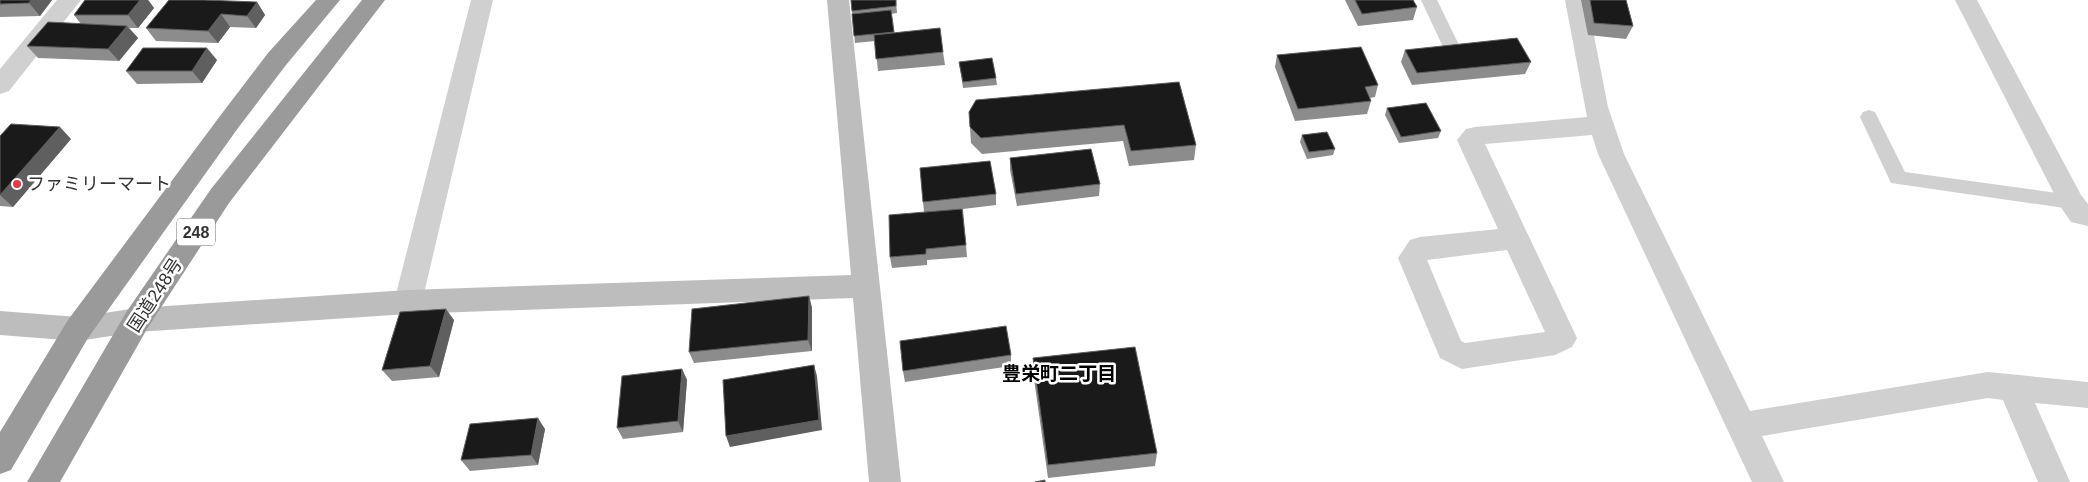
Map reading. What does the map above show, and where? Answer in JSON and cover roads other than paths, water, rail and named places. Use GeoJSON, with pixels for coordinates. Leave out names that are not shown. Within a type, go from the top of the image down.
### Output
{"type":"FeatureCollection","features":[{"type":"Feature","properties":{"kind":"highway","name":"248"},"geometry":{"type":"LineString","coordinates":[[0,460],[78,329],[277,58],[329,0]]}},
{"type":"Feature","properties":{"kind":"highway","name":"国道248号"},"geometry":{"type":"LineString","coordinates":[[43,482],[137,320],[220,196],[374,0]]}},
{"type":"Feature","properties":{"kind":"street"},"geometry":{"type":"LineString","coordinates":[[0,85],[70,0]]}},
{"type":"Feature","properties":{"kind":"street"},"geometry":{"type":"LineString","coordinates":[[408,302],[482,0]]}},
{"type":"Feature","properties":{"kind":"street"},"geometry":{"type":"LineString","coordinates":[[838,0],[885,482]]}},
{"type":"Feature","properties":{"kind":"street"},"geometry":{"type":"LineString","coordinates":[[1576,0],[1596,107],[1610,154],[1768,482]]}},
{"type":"Feature","properties":{"kind":"street"},"geometry":{"type":"LineString","coordinates":[[1966,0],[2080,209]]}},
{"type":"Feature","properties":{"kind":"street"},"geometry":{"type":"LineString","coordinates":[[1516,238],[1420,248],[1412,258],[1450,349],[1462,356],[1555,343],[1562,338],[1516,238],[1470,140],[1475,136],[1602,125]]}},
{"type":"Feature","properties":{"kind":"street"},"geometry":{"type":"LineString","coordinates":[[0,323],[78,329],[137,320],[408,302],[865,286]]}},
{"type":"Feature","properties":{"kind":"street"},"geometry":{"type":"LineString","coordinates":[[1742,426],[1988,385],[2088,395]]}},
{"type":"Feature","properties":{"kind":"street"},"geometry":{"type":"LineString","coordinates":[[2013,387],[2054,482]]}},
{"type":"Feature","properties":{"kind":"lane"},"geometry":{"type":"LineString","coordinates":[[1429,0],[1450,45]]}},
{"type":"Feature","properties":{"kind":"lane"},"geometry":{"type":"LineString","coordinates":[[1869,117],[1898,178],[2080,209]]}},
{"type":"Feature","properties":{"kind":"place","name":"ファミリーマート"},"geometry":{"type":"Point","coordinates":[17,184]}},
{"type":"Feature","properties":{"kind":"district","name":"豊栄町二丁目"},"geometry":{"type":"Point","coordinates":[1059,373]}}]}
